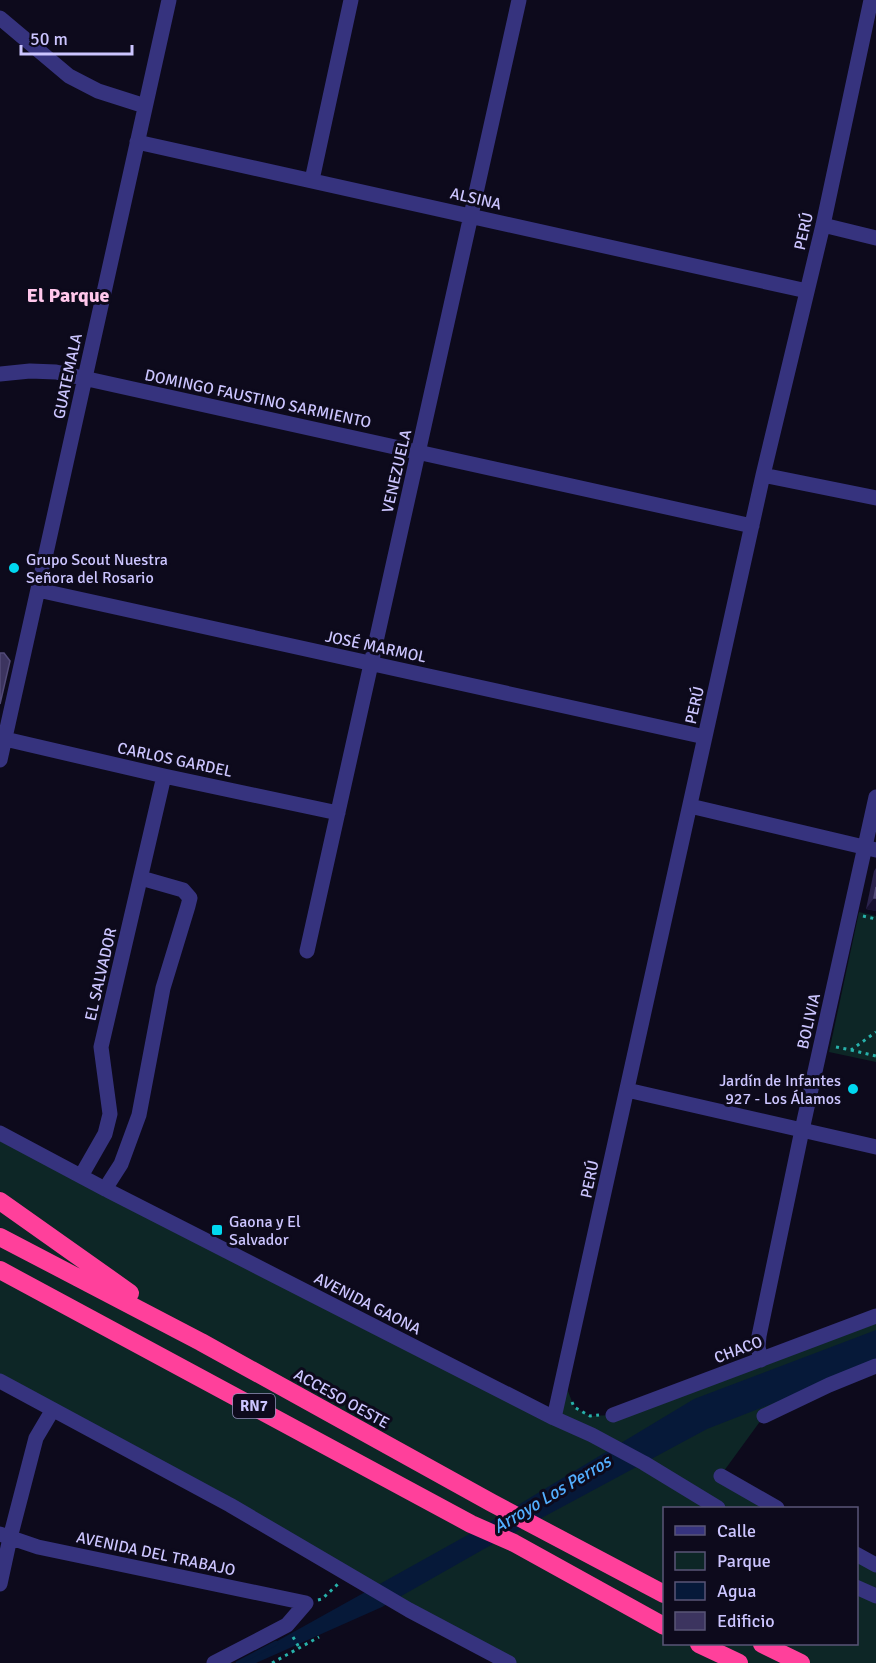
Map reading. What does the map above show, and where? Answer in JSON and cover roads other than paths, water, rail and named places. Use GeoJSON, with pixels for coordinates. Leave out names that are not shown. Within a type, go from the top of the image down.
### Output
{"type":"FeatureCollection","features":[{"type":"Feature","properties":{"kind":"highway"},"geometry":{"type":"LineString","coordinates":[[0,1201],[201,1341]]}},
{"type":"Feature","properties":{"kind":"highway","name":"ACCESO OESTE"},"geometry":{"type":"LineString","coordinates":[[0,1237],[201,1341],[492,1503],[663,1593]]}},
{"type":"Feature","properties":{"kind":"highway","name":"RN7"},"geometry":{"type":"LineString","coordinates":[[0,1270],[663,1625]]}},
{"type":"Feature","properties":{"kind":"highway"},"geometry":{"type":"LineString","coordinates":[[0,1275],[37,1289]]}},
{"type":"Feature","properties":{"kind":"highway"},"geometry":{"type":"LineString","coordinates":[[701,1645],[739,1663]]}},
{"type":"Feature","properties":{"kind":"highway"},"geometry":{"type":"LineString","coordinates":[[764,1645],[801,1663]]}},
{"type":"Feature","properties":{"kind":"street","name":"GUATEMALA"},"geometry":{"type":"LineString","coordinates":[[0,760],[16,663],[38,590],[168,0]]}},
{"type":"Feature","properties":{"kind":"street"},"geometry":{"type":"LineString","coordinates":[[312,180],[351,0]]}},
{"type":"Feature","properties":{"kind":"street","name":"VENEZUELA"},"geometry":{"type":"LineString","coordinates":[[307,951],[519,0]]}},
{"type":"Feature","properties":{"kind":"street","name":"PERÚ"},"geometry":{"type":"LineString","coordinates":[[554,1418],[752,526],[823,225],[871,0]]}},
{"type":"Feature","properties":{"kind":"street"},"geometry":{"type":"LineString","coordinates":[[0,18],[69,76],[98,91],[145,106]]}},
{"type":"Feature","properties":{"kind":"street","name":"ALSINA"},"geometry":{"type":"LineString","coordinates":[[137,142],[807,291]]}},
{"type":"Feature","properties":{"kind":"street"},"geometry":{"type":"LineString","coordinates":[[823,225],[876,238]]}},
{"type":"Feature","properties":{"kind":"street","name":"DOMINGO FAUSTINO SARMIENTO"},"geometry":{"type":"LineString","coordinates":[[0,374],[30,370],[56,372],[752,526]]}},
{"type":"Feature","properties":{"kind":"street"},"geometry":{"type":"LineString","coordinates":[[764,475],[876,498]]}},
{"type":"Feature","properties":{"kind":"street","name":"JOSÉ MARMOL"},"geometry":{"type":"LineString","coordinates":[[38,590],[705,737]]}},
{"type":"Feature","properties":{"kind":"street","name":"CARLOS GARDEL"},"geometry":{"type":"LineString","coordinates":[[5,739],[338,813]]}},
{"type":"Feature","properties":{"kind":"street","name":"EL SALVADOR"},"geometry":{"type":"LineString","coordinates":[[81,1176],[105,1134],[110,1114],[101,1047],[164,776]]}},
{"type":"Feature","properties":{"kind":"street","name":"BOLIVIA"},"geometry":{"type":"LineString","coordinates":[[761,1360],[758,1347],[759,1335],[821,1044],[870,848],[876,796]]}},
{"type":"Feature","properties":{"kind":"street"},"geometry":{"type":"LineString","coordinates":[[690,806],[870,848]]}},
{"type":"Feature","properties":{"kind":"street"},"geometry":{"type":"LineString","coordinates":[[105,1189],[121,1164],[138,1114],[163,988],[190,897],[183,891],[141,878]]}},
{"type":"Feature","properties":{"kind":"street"},"geometry":{"type":"LineString","coordinates":[[627,1090],[876,1147]]}},
{"type":"Feature","properties":{"kind":"street","name":"AVENIDA GAONA"},"geometry":{"type":"LineString","coordinates":[[0,1133],[105,1189],[644,1463],[715,1507]]}},
{"type":"Feature","properties":{"kind":"street","name":"CHACO"},"geometry":{"type":"LineString","coordinates":[[613,1415],[876,1316]]}},
{"type":"Feature","properties":{"kind":"street"},"geometry":{"type":"LineString","coordinates":[[764,1416],[829,1384],[876,1366]]}},
{"type":"Feature","properties":{"kind":"street"},"geometry":{"type":"LineString","coordinates":[[0,1381],[230,1505],[409,1610],[506,1662]]}},
{"type":"Feature","properties":{"kind":"street"},"geometry":{"type":"LineString","coordinates":[[0,1584],[5,1536],[36,1438],[52,1410]]}},
{"type":"Feature","properties":{"kind":"street"},"geometry":{"type":"LineString","coordinates":[[721,1476],[774,1507]]}},
{"type":"Feature","properties":{"kind":"street","name":"AVENIDA DEL TRABAJO"},"geometry":{"type":"LineString","coordinates":[[5,1536],[38,1547],[306,1603],[287,1625],[214,1663]]}},
{"type":"Feature","properties":{"kind":"street"},"geometry":{"type":"LineString","coordinates":[[858,1555],[876,1565]]}},
{"type":"Feature","properties":{"kind":"street"},"geometry":{"type":"LineString","coordinates":[[858,1588],[876,1596]]}},
{"type":"Feature","properties":{"kind":"water"},"geometry":{"type":"Polygon","coordinates":[[[876,1330],[876,1363],[707,1429],[484,1549],[382,1607],[256,1663],[238,1663],[473,1532],[694,1399],[876,1330]]]}},
{"type":"Feature","properties":{"kind":"waterway","name":"Arroyo Los Perros"},"geometry":{"type":"LineString","coordinates":[[238,1663],[276,1643]]}},
{"type":"Feature","properties":{"kind":"place","name":"Grupo Scout Nuestra Señora del Rosario"},"geometry":{"type":"Point","coordinates":[14,568]}},
{"type":"Feature","properties":{"kind":"place","name":"Jardín de Infantes 927 - Los Álamos"},"geometry":{"type":"Point","coordinates":[853,1089]}},
{"type":"Feature","properties":{"kind":"place","name":"Gaona y El Salvador"},"geometry":{"type":"Point","coordinates":[217,1230]}},
{"type":"Feature","properties":{"kind":"district","name":"El Parque"},"geometry":{"type":"Point","coordinates":[68,295]}}]}
